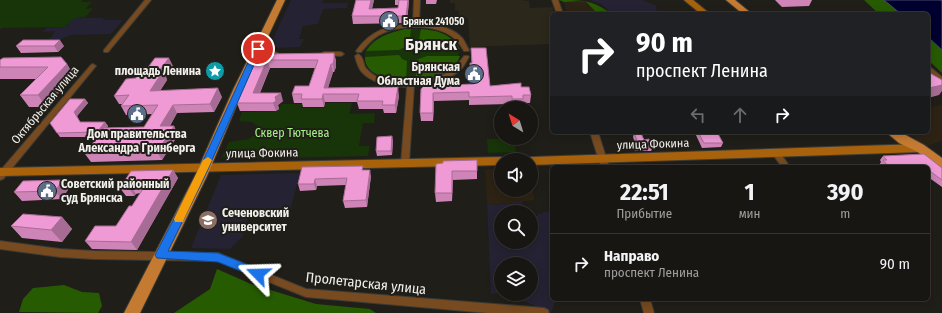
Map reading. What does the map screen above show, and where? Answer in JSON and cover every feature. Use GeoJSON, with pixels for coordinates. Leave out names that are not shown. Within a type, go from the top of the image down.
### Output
{"type":"FeatureCollection","features":[{"type":"Feature","properties":{"kind":"main road"},"geometry":{"type":"LineString","coordinates":[[132,313],[205,167],[281,0]]}},
{"type":"Feature","properties":{"kind":"main road"},"geometry":{"type":"LineString","coordinates":[[688,0],[703,12]]}},
{"type":"Feature","properties":{"kind":"main road"},"geometry":{"type":"LineString","coordinates":[[722,0],[737,12]]}},
{"type":"Feature","properties":{"kind":"main road"},"geometry":{"type":"LineString","coordinates":[[730,0],[745,12]]}},
{"type":"Feature","properties":{"kind":"main road"},"geometry":{"type":"LineString","coordinates":[[894,134],[902,140],[920,148]]}},
{"type":"Feature","properties":{"kind":"main road"},"geometry":{"type":"LineString","coordinates":[[905,134],[920,148],[942,164]]}},
{"type":"Feature","properties":{"kind":"main road","name":"улица Фокина"},"geometry":{"type":"LineString","coordinates":[[538,160],[604,163],[775,152],[920,148]]}},
{"type":"Feature","properties":{"kind":"main road","name":"улица Фокина"},"geometry":{"type":"LineString","coordinates":[[2,173],[494,161]]}},
{"type":"Feature","properties":{"kind":"street"},"geometry":{"type":"LineString","coordinates":[[106,51],[148,0]]}},
{"type":"Feature","properties":{"kind":"street"},"geometry":{"type":"LineString","coordinates":[[416,25],[417,0]]}},
{"type":"Feature","properties":{"kind":"street"},"geometry":{"type":"LineString","coordinates":[[555,0],[559,12]]}},
{"type":"Feature","properties":{"kind":"street"},"geometry":{"type":"LineString","coordinates":[[416,25],[440,28],[452,34],[461,41],[466,53],[458,69],[446,77],[430,82],[411,85],[392,84],[375,79],[364,71],[358,62],[358,54],[365,42],[377,34],[392,28],[416,25]]}},
{"type":"Feature","properties":{"kind":"street"},"geometry":{"type":"LineString","coordinates":[[255,55],[280,54]]}},
{"type":"Feature","properties":{"kind":"street"},"geometry":{"type":"LineString","coordinates":[[318,54],[341,54]]}},
{"type":"Feature","properties":{"kind":"street","name":"Октябрьская улица"},"geometry":{"type":"LineString","coordinates":[[2,173],[92,66]]}},
{"type":"Feature","properties":{"kind":"street"},"geometry":{"type":"LineString","coordinates":[[930,70],[942,81]]}},
{"type":"Feature","properties":{"kind":"street"},"geometry":{"type":"LineString","coordinates":[[405,163],[411,85]]}},
{"type":"Feature","properties":{"kind":"street"},"geometry":{"type":"LineString","coordinates":[[595,134],[604,163]]}},
{"type":"Feature","properties":{"kind":"street"},"geometry":{"type":"LineString","coordinates":[[775,152],[785,165]]}},
{"type":"Feature","properties":{"kind":"street","name":"Пролетарская улица"},"geometry":{"type":"LineString","coordinates":[[0,244],[60,253],[218,257],[306,293],[544,313]]}},
{"type":"Feature","properties":{"kind":"street"},"geometry":{"type":"LineString","coordinates":[[646,301],[649,313]]}},
{"type":"Feature","properties":{"kind":"shaded area"},"geometry":{"type":"Polygon","coordinates":[[[291,0],[323,0],[322,3],[348,3],[347,8],[323,9],[318,24],[303,26],[299,39],[304,39],[300,47],[273,48],[270,45],[291,0]]]}},
{"type":"Feature","properties":{"kind":"shaded area"},"geometry":{"type":"Polygon","coordinates":[[[450,0],[521,0],[529,1],[530,8],[553,7],[553,12],[550,12],[550,44],[470,47],[468,18],[459,18],[459,11],[455,10],[455,3],[450,3],[450,0]]]}},
{"type":"Feature","properties":{"kind":"shaded area"},"geometry":{"type":"Polygon","coordinates":[[[590,0],[642,0],[657,6],[656,9],[658,12],[610,12],[601,4],[590,0]]]}},
{"type":"Feature","properties":{"kind":"shaded area"},"geometry":{"type":"Polygon","coordinates":[[[884,0],[942,1],[942,50],[930,39],[930,12],[899,12],[884,0]]]}},
{"type":"Feature","properties":{"kind":"shaded area"},"geometry":{"type":"Polygon","coordinates":[[[585,1],[588,6],[597,12],[566,12],[564,2],[585,1]]]}},
{"type":"Feature","properties":{"kind":"shaded area"},"geometry":{"type":"Polygon","coordinates":[[[75,18],[104,18],[103,20],[123,20],[111,34],[70,35],[61,39],[50,39],[55,31],[43,32],[46,28],[65,27],[75,18]]]}},
{"type":"Feature","properties":{"kind":"shaded area"},"geometry":{"type":"Polygon","coordinates":[[[942,105],[942,141],[926,146],[910,134],[930,134],[930,107],[942,105]]]}},
{"type":"Feature","properties":{"kind":"shaded area"},"geometry":{"type":"Polygon","coordinates":[[[494,169],[494,197],[534,197],[534,200],[493,205],[487,203],[485,170],[494,169]]]}},
{"type":"Feature","properties":{"kind":"shaded area"},"geometry":{"type":"Polygon","coordinates":[[[300,173],[289,215],[249,217],[242,237],[230,249],[191,248],[221,175],[300,173]]]}},
{"type":"Feature","properties":{"kind":"shaded area"},"geometry":{"type":"Polygon","coordinates":[[[512,201],[522,201],[523,205],[494,205],[494,249],[538,249],[538,214],[550,211],[550,301],[555,301],[551,313],[524,301],[538,301],[538,257],[494,257],[494,294],[491,294],[487,203],[493,205],[512,203],[512,201]]]}},
{"type":"Feature","properties":{"kind":"green space"},"geometry":{"type":"Polygon","coordinates":[[[0,0],[83,0],[81,2],[92,2],[85,9],[93,8],[86,17],[75,18],[65,27],[2,28],[0,30],[0,0]]]}},
{"type":"Feature","properties":{"kind":"green space"},"geometry":{"type":"Polygon","coordinates":[[[559,0],[575,0],[583,1],[564,2],[559,0]]]}},
{"type":"Feature","properties":{"kind":"green space"},"geometry":{"type":"Polygon","coordinates":[[[864,0],[884,0],[899,12],[877,12],[864,0]]]}},
{"type":"Feature","properties":{"kind":"green space"},"geometry":{"type":"Polygon","coordinates":[[[585,1],[593,3],[609,12],[596,12],[585,1]]]}},
{"type":"Feature","properties":{"kind":"green space"},"geometry":{"type":"Polygon","coordinates":[[[405,29],[434,31],[451,38],[456,43],[458,49],[459,55],[457,61],[448,71],[441,75],[419,80],[399,80],[382,75],[370,67],[365,58],[368,47],[381,37],[405,29]]]}},
{"type":"Feature","properties":{"kind":"green space"},"geometry":{"type":"Polygon","coordinates":[[[405,29],[411,29],[409,45],[399,50],[366,51],[378,39],[388,34],[405,29]]]}},
{"type":"Feature","properties":{"kind":"green space"},"geometry":{"type":"Polygon","coordinates":[[[421,29],[433,30],[448,36],[460,49],[426,50],[418,45],[421,29]]]}},
{"type":"Feature","properties":{"kind":"green space"},"geometry":{"type":"Polygon","coordinates":[[[930,39],[942,50],[942,73],[930,62],[930,39]]]}},
{"type":"Feature","properties":{"kind":"green space"},"geometry":{"type":"Polygon","coordinates":[[[399,55],[402,59],[407,61],[406,81],[394,80],[374,73],[369,69],[365,57],[399,55]]]}},
{"type":"Feature","properties":{"kind":"green space"},"geometry":{"type":"Polygon","coordinates":[[[427,56],[460,56],[453,67],[448,71],[436,77],[416,81],[416,60],[427,56]]]}},
{"type":"Feature","properties":{"kind":"green space","name":"Сквер Тютчева"},"geometry":{"type":"Polygon","coordinates":[[[326,103],[352,103],[349,114],[375,113],[374,123],[363,123],[359,146],[370,146],[368,156],[231,159],[232,157],[222,157],[229,142],[249,139],[259,131],[260,128],[252,122],[239,121],[242,112],[278,111],[281,104],[303,104],[301,108],[324,108],[326,103]]]}},
{"type":"Feature","properties":{"kind":"green space"},"geometry":{"type":"Polygon","coordinates":[[[487,139],[494,139],[494,145],[515,145],[516,152],[488,153],[487,139]]]}},
{"type":"Feature","properties":{"kind":"green space"},"geometry":{"type":"Polygon","coordinates":[[[217,269],[251,284],[316,304],[370,309],[376,313],[174,313],[210,289],[217,269]]]}},
{"type":"Feature","properties":{"kind":"green space"},"geometry":{"type":"Polygon","coordinates":[[[64,285],[82,292],[99,293],[102,306],[98,313],[19,312],[23,299],[33,288],[64,285]]]}},
{"type":"Feature","properties":{"kind":"building"},"geometry":{"type":"Polygon","coordinates":[[[356,0],[371,0],[369,9],[398,8],[399,0],[408,0],[406,16],[352,16],[356,0]]]}},
{"type":"Feature","properties":{"kind":"building"},"geometry":{"type":"Polygon","coordinates":[[[23,40],[60,40],[54,46],[16,46],[23,40]]]}},
{"type":"Feature","properties":{"kind":"building"},"geometry":{"type":"Polygon","coordinates":[[[471,48],[486,48],[490,86],[521,83],[521,87],[529,87],[531,95],[523,95],[523,99],[512,99],[512,96],[469,97],[469,92],[433,93],[433,113],[420,113],[421,89],[424,86],[474,84],[473,70],[470,70],[470,63],[472,63],[471,48]]]}},
{"type":"Feature","properties":{"kind":"building"},"geometry":{"type":"Polygon","coordinates":[[[334,53],[333,64],[331,64],[324,88],[398,87],[395,105],[382,105],[383,101],[357,101],[359,94],[323,94],[322,99],[301,99],[302,94],[292,94],[295,86],[309,86],[318,60],[267,60],[253,93],[281,93],[275,97],[276,101],[273,103],[237,103],[256,60],[261,56],[267,54],[334,53]]]}},
{"type":"Feature","properties":{"kind":"building"},"geometry":{"type":"Polygon","coordinates":[[[61,57],[67,64],[38,95],[20,95],[48,67],[0,67],[0,60],[3,58],[61,57]]]}},
{"type":"Feature","properties":{"kind":"building"},"geometry":{"type":"Polygon","coordinates":[[[155,58],[169,58],[159,71],[163,71],[150,91],[218,88],[210,104],[173,105],[160,126],[174,126],[157,152],[85,154],[104,128],[144,127],[158,105],[121,106],[129,95],[114,96],[126,79],[136,78],[143,74],[155,58]]]}},
{"type":"Feature","properties":{"kind":"building"},"geometry":{"type":"Polygon","coordinates":[[[930,73],[942,80],[942,85],[930,88],[930,73]]]}},
{"type":"Feature","properties":{"kind":"building"},"geometry":{"type":"Polygon","coordinates":[[[70,99],[85,99],[74,112],[80,122],[105,122],[97,132],[57,133],[50,123],[70,99]]]}},
{"type":"Feature","properties":{"kind":"building"},"geometry":{"type":"Polygon","coordinates":[[[634,134],[641,134],[644,140],[649,139],[653,146],[636,147],[634,140],[637,140],[634,134]]]}},
{"type":"Feature","properties":{"kind":"building"},"geometry":{"type":"Polygon","coordinates":[[[699,134],[718,134],[723,143],[704,143],[699,134]]]}},
{"type":"Feature","properties":{"kind":"building"},"geometry":{"type":"Polygon","coordinates":[[[392,136],[391,151],[376,151],[377,137],[392,136]]]}},
{"type":"Feature","properties":{"kind":"building"},"geometry":{"type":"Polygon","coordinates":[[[924,154],[942,168],[942,180],[930,172],[930,165],[887,165],[883,160],[887,160],[883,156],[924,154]]]}},
{"type":"Feature","properties":{"kind":"building"},"geometry":{"type":"Polygon","coordinates":[[[477,160],[477,171],[452,171],[452,193],[435,193],[436,164],[443,163],[443,161],[477,160]]]}},
{"type":"Feature","properties":{"kind":"building"},"geometry":{"type":"Polygon","coordinates":[[[363,166],[362,170],[370,170],[366,200],[343,201],[347,178],[315,179],[314,184],[298,184],[302,167],[363,166]]]}},
{"type":"Feature","properties":{"kind":"building"},"geometry":{"type":"Polygon","coordinates":[[[173,170],[131,242],[85,241],[95,226],[116,226],[129,206],[132,206],[146,184],[130,185],[129,188],[120,188],[131,171],[173,170]]]}},
{"type":"Feature","properties":{"kind":"building"},"geometry":{"type":"Polygon","coordinates":[[[63,180],[55,191],[14,192],[23,181],[63,180]]]}},
{"type":"Feature","properties":{"kind":"building"},"geometry":{"type":"Polygon","coordinates":[[[23,214],[62,217],[51,230],[11,226],[23,214]]]}},
{"type":"Feature","properties":{"kind":"slow traffic"},"geometry":{"type":"LineString","coordinates":[[179,219],[208,160]]}},
{"type":"Feature","properties":{"kind":"place","name":"Брянск 241050"},"geometry":{"type":"Point","coordinates":[389,21]}},
{"type":"Feature","properties":{"kind":"place","name":"площадь Ленина"},"geometry":{"type":"Point","coordinates":[215,71]}},
{"type":"Feature","properties":{"kind":"place","name":"Брянская Областная Дума"},"geometry":{"type":"Point","coordinates":[474,74]}},
{"type":"Feature","properties":{"kind":"place","name":"Дом правительства Александра Гринберга"},"geometry":{"type":"Point","coordinates":[137,114]}},
{"type":"Feature","properties":{"kind":"place","name":"Советский районный суд Брянска"},"geometry":{"type":"Point","coordinates":[47,191]}},
{"type":"Feature","properties":{"kind":"place","name":"Сеченовский университет"},"geometry":{"type":"Point","coordinates":[208,220]}},
{"type":"Feature","properties":{"kind":"district","name":"Брянск"},"geometry":{"type":"Point","coordinates":[431,44]}},
{"type":"Feature","properties":{"kind":"route"},"geometry":{"type":"LineString","coordinates":[[258,49],[200,176],[161,255],[218,257],[258,274]]}}]}
